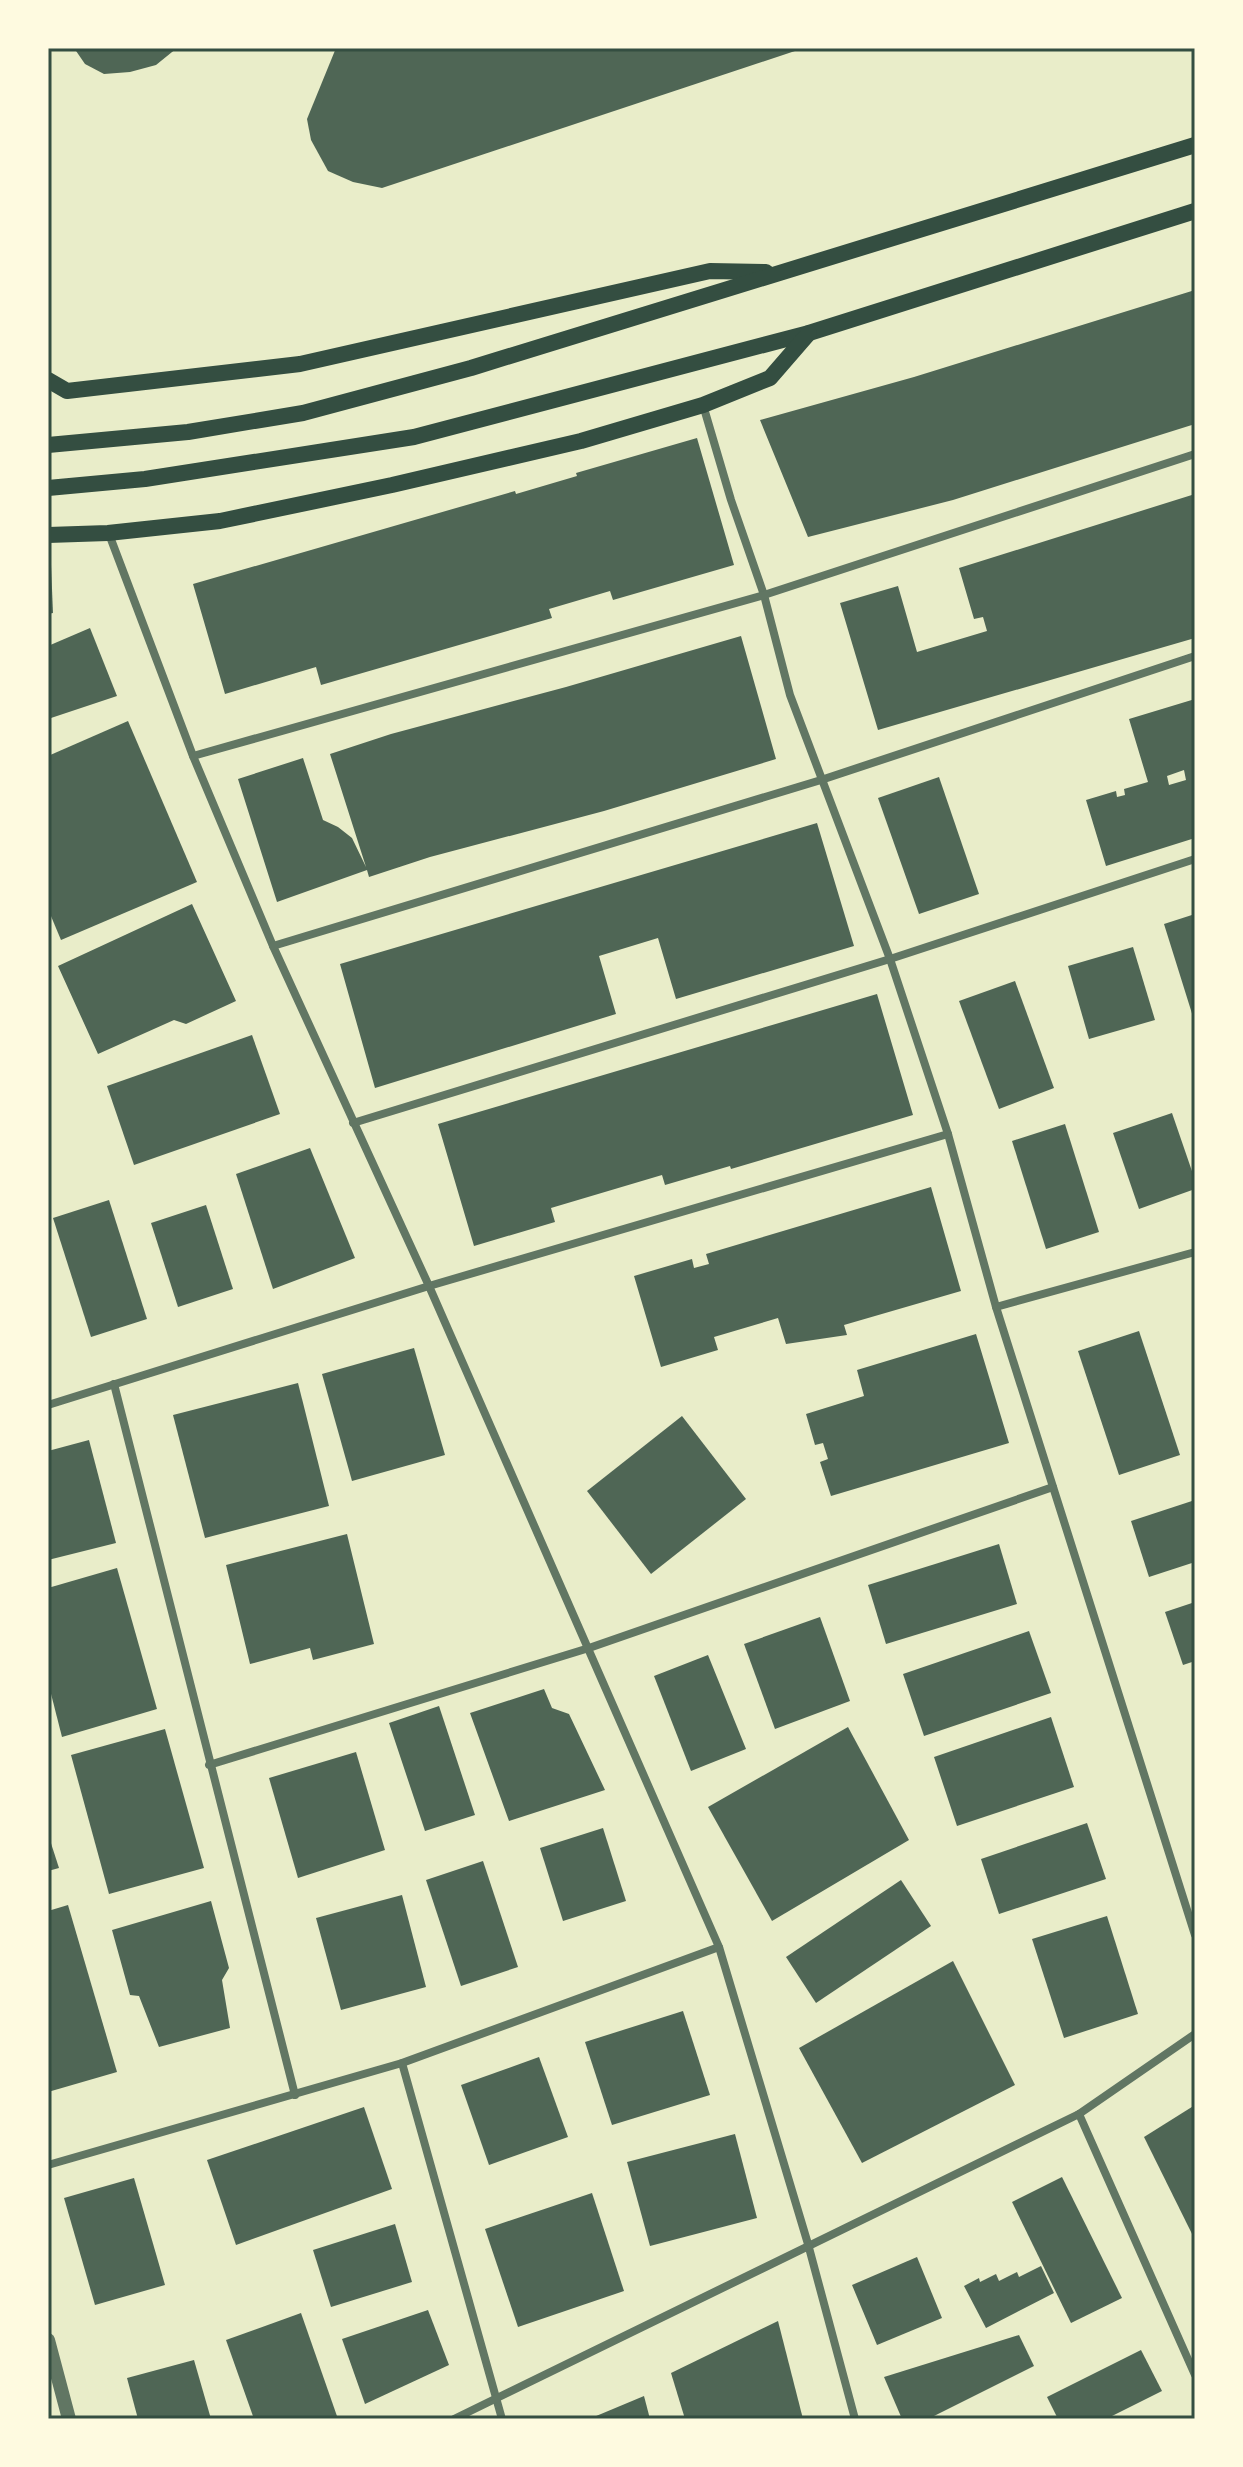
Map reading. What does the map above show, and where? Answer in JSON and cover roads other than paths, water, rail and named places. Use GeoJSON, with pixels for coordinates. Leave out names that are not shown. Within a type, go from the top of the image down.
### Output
{"type":"FeatureCollection","features":[{"type":"Feature","properties":{"kind":"main road"},"geometry":{"type":"LineString","coordinates":[[48,445],[188,432],[303,413],[471,368],[1195,145]]}},
{"type":"Feature","properties":{"kind":"main road"},"geometry":{"type":"LineString","coordinates":[[48,488],[145,479],[414,437],[809,333],[1195,211]]}},
{"type":"Feature","properties":{"kind":"main road"},"geometry":{"type":"LineString","coordinates":[[48,394],[300,364],[710,271],[787,273]]}},
{"type":"Feature","properties":{"kind":"main road"},"geometry":{"type":"LineString","coordinates":[[48,535],[108,533],[220,521],[581,441],[703,405],[770,378],[809,333]]}},
{"type":"Feature","properties":{"kind":"main road"},"geometry":{"type":"LineString","coordinates":[[48,380],[67,391]]}},
{"type":"Feature","properties":{"kind":"street"},"geometry":{"type":"LineString","coordinates":[[703,405],[764,595],[790,695],[890,959],[948,1134],[996,1307],[1195,1935]]}},
{"type":"Feature","properties":{"kind":"street"},"geometry":{"type":"LineString","coordinates":[[193,756],[764,595],[1195,454]]}},
{"type":"Feature","properties":{"kind":"street"},"geometry":{"type":"LineString","coordinates":[[108,533],[193,756],[273,946],[429,1286],[719,1947],[808,2244],[855,2419]]}},
{"type":"Feature","properties":{"kind":"street"},"geometry":{"type":"LineString","coordinates":[[273,946],[821,780],[1195,656]]}},
{"type":"Feature","properties":{"kind":"street"},"geometry":{"type":"LineString","coordinates":[[353,1123],[890,959],[1195,859]]}},
{"type":"Feature","properties":{"kind":"street"},"geometry":{"type":"LineString","coordinates":[[48,1405],[429,1286],[948,1134]]}},
{"type":"Feature","properties":{"kind":"street"},"geometry":{"type":"LineString","coordinates":[[996,1307],[1195,1252]]}},
{"type":"Feature","properties":{"kind":"street"},"geometry":{"type":"LineString","coordinates":[[114,1384],[295,2095]]}},
{"type":"Feature","properties":{"kind":"street"},"geometry":{"type":"LineString","coordinates":[[209,1765],[589,1648],[1053,1487]]}},
{"type":"Feature","properties":{"kind":"street"},"geometry":{"type":"LineString","coordinates":[[48,2165],[402,2063],[719,1947]]}},
{"type":"Feature","properties":{"kind":"street"},"geometry":{"type":"LineString","coordinates":[[454,2419],[1079,2114],[1195,2034]]}},
{"type":"Feature","properties":{"kind":"street"},"geometry":{"type":"LineString","coordinates":[[402,2063],[502,2419]]}},
{"type":"Feature","properties":{"kind":"street"},"geometry":{"type":"LineString","coordinates":[[1079,2114],[1195,2375]]}},
{"type":"Feature","properties":{"kind":"street"},"geometry":{"type":"LineString","coordinates":[[48,2340],[69,2419]]}}]}
